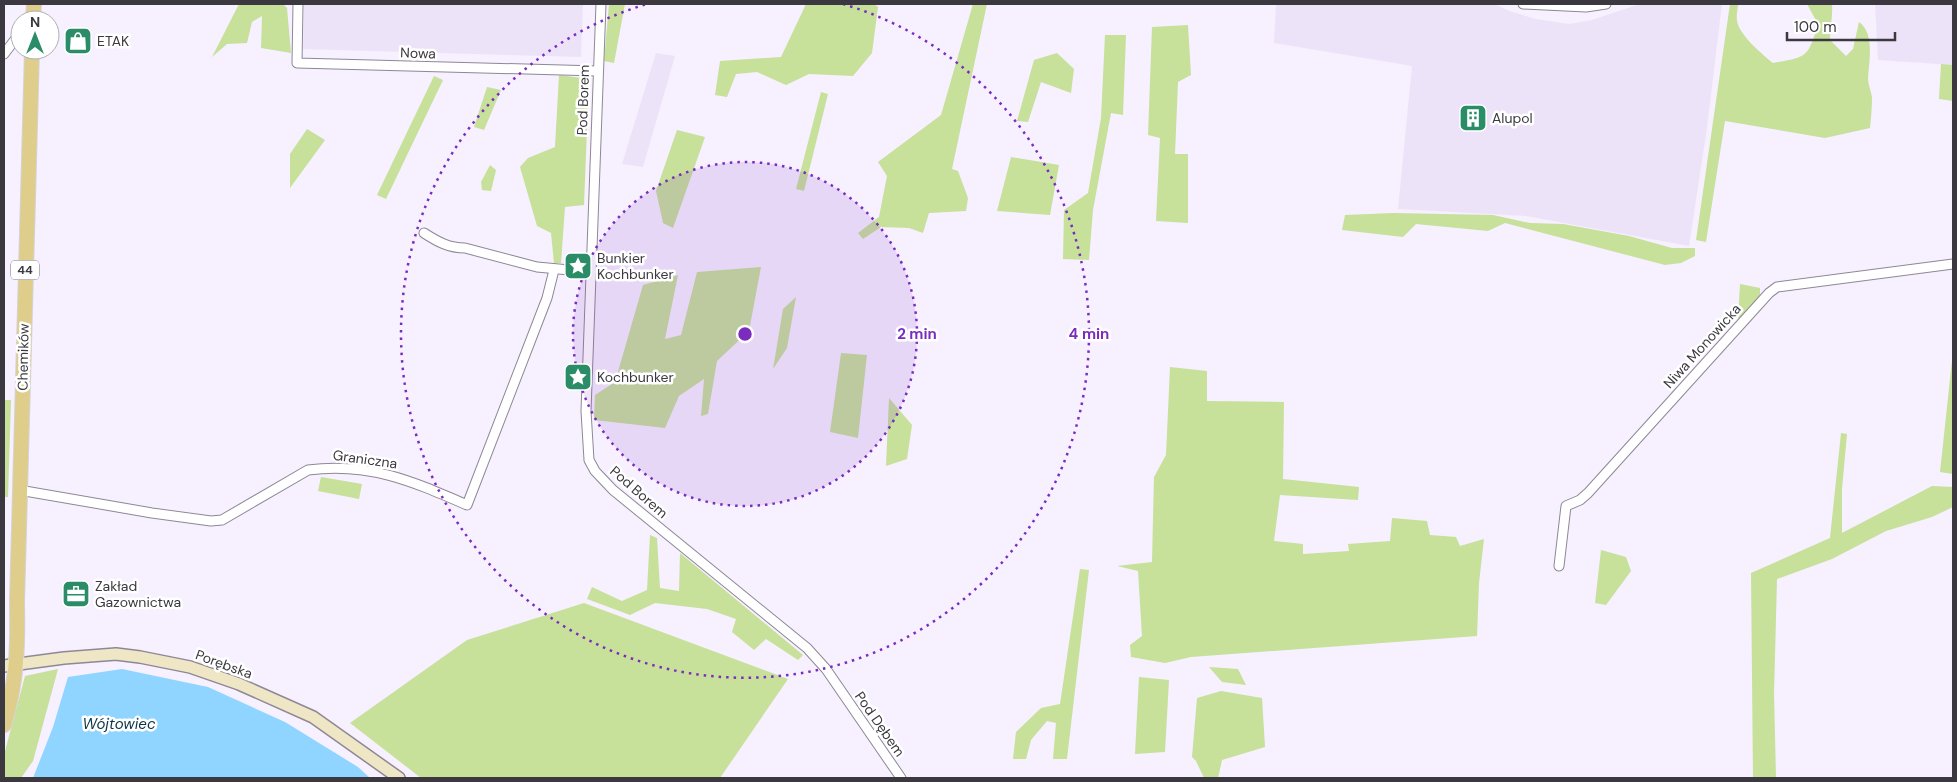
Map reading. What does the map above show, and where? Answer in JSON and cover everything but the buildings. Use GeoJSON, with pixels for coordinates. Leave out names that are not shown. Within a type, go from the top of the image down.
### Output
{"type":"FeatureCollection","features":[{"type":"Feature","properties":{"kind":"main road","name":"Chemików"},"geometry":{"type":"LineString","coordinates":[[10,665],[20,490],[32,60]]}},
{"type":"Feature","properties":{"kind":"main road","name":"44"},"geometry":{"type":"LineString","coordinates":[[4,725],[15,682],[10,665]]}},
{"type":"Feature","properties":{"kind":"street","name":"Nowa"},"geometry":{"type":"LineString","coordinates":[[298,4],[297,63],[598,72]]}},
{"type":"Feature","properties":{"kind":"street","name":"Pod Borem"},"geometry":{"type":"LineString","coordinates":[[601,4],[586,411],[589,460],[595,471],[613,490],[807,648],[826,669],[836,686]]}},
{"type":"Feature","properties":{"kind":"street"},"geometry":{"type":"LineString","coordinates":[[1523,4],[1586,7],[1606,4]]}},
{"type":"Feature","properties":{"kind":"street"},"geometry":{"type":"LineString","coordinates":[[424,233],[438,242],[454,248],[465,248],[554,270],[591,272]]}},
{"type":"Feature","properties":{"kind":"street","name":"Niwa Monowicka"},"geometry":{"type":"LineString","coordinates":[[1558,566],[1566,506],[1580,500],[1588,493],[1769,293],[1777,287],[1953,264]]}},
{"type":"Feature","properties":{"kind":"street","name":"Graniczna"},"geometry":{"type":"LineString","coordinates":[[20,490],[152,513],[222,520],[308,470],[324,468],[355,469],[397,477],[412,481],[467,504],[548,298],[554,270]]}},
{"type":"Feature","properties":{"kind":"street","name":"Porębska"},"geometry":{"type":"LineString","coordinates":[[10,665],[116,654],[190,667],[239,684],[313,717],[398,778]]}},
{"type":"Feature","properties":{"kind":"street","name":"Pod Dębem"},"geometry":{"type":"LineString","coordinates":[[836,686],[901,778]]}},
{"type":"Feature","properties":{"kind":"shaded area"},"geometry":{"type":"Polygon","coordinates":[[[304,4],[583,4],[581,57],[303,49],[304,4]]]}},
{"type":"Feature","properties":{"kind":"shaded area"},"geometry":{"type":"Polygon","coordinates":[[[1276,4],[1494,4],[1536,19],[1569,24],[1592,20],[1640,4],[1722,4],[1707,128],[1689,246],[1526,216],[1398,209],[1412,66],[1274,43],[1276,4]]]}},
{"type":"Feature","properties":{"kind":"shaded area"},"geometry":{"type":"Polygon","coordinates":[[[1875,4],[1953,4],[1953,65],[1878,60],[1875,4]]]}},
{"type":"Feature","properties":{"kind":"shaded area"},"geometry":{"type":"Polygon","coordinates":[[[656,53],[675,56],[643,167],[622,164],[656,53]]]}},
{"type":"Feature","properties":{"kind":"green space"},"geometry":{"type":"Polygon","coordinates":[[[239,4],[283,4],[287,8],[291,53],[261,48],[262,16],[252,22],[247,43],[227,44],[212,57],[239,4]]]}},
{"type":"Feature","properties":{"kind":"green space"},"geometry":{"type":"Polygon","coordinates":[[[609,4],[625,4],[614,63],[604,61],[609,4]]]}},
{"type":"Feature","properties":{"kind":"green space"},"geometry":{"type":"Polygon","coordinates":[[[806,4],[874,4],[878,7],[872,53],[853,76],[809,74],[786,85],[757,72],[736,74],[727,97],[715,95],[720,61],[781,57],[806,4]]]}},
{"type":"Feature","properties":{"kind":"green space"},"geometry":{"type":"Polygon","coordinates":[[[973,4],[987,4],[952,169],[958,171],[968,198],[966,211],[929,213],[923,233],[909,228],[881,227],[863,239],[858,233],[879,217],[887,176],[878,162],[941,115],[973,4]]]}},
{"type":"Feature","properties":{"kind":"green space"},"geometry":{"type":"Polygon","coordinates":[[[1730,4],[1738,4],[1737,20],[1741,31],[1773,63],[1800,57],[1812,44],[1818,24],[1807,4],[1832,4],[1830,40],[1846,56],[1853,49],[1859,22],[1864,27],[1869,40],[1868,83],[1872,97],[1872,109],[1870,128],[1825,138],[1725,121],[1706,242],[1696,240],[1730,4]]]}},
{"type":"Feature","properties":{"kind":"green space"},"geometry":{"type":"Polygon","coordinates":[[[1188,25],[1191,75],[1178,82],[1175,154],[1188,154],[1188,223],[1156,221],[1160,138],[1148,135],[1152,27],[1188,25]]]}},
{"type":"Feature","properties":{"kind":"green space"},"geometry":{"type":"Polygon","coordinates":[[[1105,35],[1126,35],[1123,115],[1111,113],[1093,210],[1089,260],[1063,259],[1064,210],[1088,193],[1101,118],[1105,35]]]}},
{"type":"Feature","properties":{"kind":"green space"},"geometry":{"type":"Polygon","coordinates":[[[1057,53],[1074,69],[1071,93],[1041,82],[1028,122],[1017,121],[1034,60],[1057,53]]]}},
{"type":"Feature","properties":{"kind":"green space"},"geometry":{"type":"Polygon","coordinates":[[[1941,64],[1953,65],[1953,101],[1939,99],[1941,64]]]}},
{"type":"Feature","properties":{"kind":"green space"},"geometry":{"type":"Polygon","coordinates":[[[559,75],[589,79],[584,205],[565,207],[561,263],[554,263],[551,233],[537,226],[520,167],[528,158],[555,147],[559,75]]]}},
{"type":"Feature","properties":{"kind":"green space"},"geometry":{"type":"Polygon","coordinates":[[[434,76],[443,80],[386,199],[377,195],[434,76]]]}},
{"type":"Feature","properties":{"kind":"green space"},"geometry":{"type":"Polygon","coordinates":[[[487,87],[501,90],[484,130],[474,127],[487,87]]]}},
{"type":"Feature","properties":{"kind":"green space"},"geometry":{"type":"Polygon","coordinates":[[[821,92],[828,94],[804,191],[796,189],[821,92]]]}},
{"type":"Feature","properties":{"kind":"green space"},"geometry":{"type":"Polygon","coordinates":[[[307,129],[325,140],[290,188],[290,154],[307,129]]]}},
{"type":"Feature","properties":{"kind":"green space"},"geometry":{"type":"Polygon","coordinates":[[[677,130],[705,137],[673,228],[663,223],[656,191],[677,130]]]}},
{"type":"Feature","properties":{"kind":"green space"},"geometry":{"type":"Polygon","coordinates":[[[1011,157],[1059,165],[1050,215],[997,211],[1011,157]]]}},
{"type":"Feature","properties":{"kind":"green space"},"geometry":{"type":"Polygon","coordinates":[[[490,165],[496,170],[491,191],[482,190],[481,182],[490,165]]]}},
{"type":"Feature","properties":{"kind":"green space"},"geometry":{"type":"Polygon","coordinates":[[[1394,213],[1493,215],[1530,223],[1563,224],[1629,236],[1672,248],[1695,248],[1695,256],[1681,263],[1665,265],[1505,223],[1488,231],[1416,224],[1403,237],[1342,230],[1345,215],[1394,213]]]}},
{"type":"Feature","properties":{"kind":"green space"},"geometry":{"type":"Polygon","coordinates":[[[761,267],[749,331],[717,361],[708,414],[701,416],[704,379],[679,396],[665,428],[594,420],[595,395],[615,382],[643,285],[678,275],[665,339],[681,335],[697,272],[761,267]]]}},
{"type":"Feature","properties":{"kind":"green space"},"geometry":{"type":"Polygon","coordinates":[[[1740,284],[1760,288],[1760,297],[1738,321],[1740,284]]]}},
{"type":"Feature","properties":{"kind":"green space"},"geometry":{"type":"Polygon","coordinates":[[[796,297],[787,348],[773,369],[783,309],[796,297]]]}},
{"type":"Feature","properties":{"kind":"green space"},"geometry":{"type":"Polygon","coordinates":[[[1953,351],[1953,474],[1940,472],[1953,351]]]}},
{"type":"Feature","properties":{"kind":"green space"},"geometry":{"type":"Polygon","coordinates":[[[841,353],[867,355],[858,438],[830,432],[841,353]]]}},
{"type":"Feature","properties":{"kind":"green space"},"geometry":{"type":"Polygon","coordinates":[[[1170,367],[1207,371],[1207,401],[1284,402],[1283,479],[1359,487],[1358,500],[1280,495],[1274,541],[1303,544],[1303,554],[1349,551],[1348,544],[1390,541],[1392,518],[1427,521],[1430,535],[1456,537],[1460,546],[1484,539],[1479,583],[1477,636],[1191,657],[1165,663],[1131,657],[1130,645],[1142,636],[1138,571],[1117,566],[1152,562],[1154,477],[1166,455],[1170,367]]]}},
{"type":"Feature","properties":{"kind":"green space"},"geometry":{"type":"Polygon","coordinates":[[[889,398],[912,425],[907,459],[886,466],[889,398]]]}},
{"type":"Feature","properties":{"kind":"green space"},"geometry":{"type":"Polygon","coordinates":[[[4,400],[11,400],[8,497],[4,497],[4,400]]]}},
{"type":"Feature","properties":{"kind":"green space"},"geometry":{"type":"Polygon","coordinates":[[[1841,433],[1847,434],[1842,489],[1842,533],[1932,486],[1953,487],[1953,507],[1932,517],[1886,531],[1832,559],[1777,579],[1774,694],[1776,777],[1753,778],[1751,573],[1830,538],[1841,433]]]}},
{"type":"Feature","properties":{"kind":"green space"},"geometry":{"type":"Polygon","coordinates":[[[321,477],[362,484],[359,499],[318,491],[321,477]]]}},
{"type":"Feature","properties":{"kind":"green space"},"geometry":{"type":"Polygon","coordinates":[[[650,535],[657,538],[660,588],[679,591],[680,553],[803,655],[798,660],[766,639],[754,650],[732,632],[736,619],[707,609],[655,603],[630,615],[587,599],[592,587],[622,601],[647,590],[650,535]]]}},
{"type":"Feature","properties":{"kind":"green space"},"geometry":{"type":"Polygon","coordinates":[[[1601,550],[1626,557],[1631,571],[1606,605],[1595,603],[1601,550]]]}},
{"type":"Feature","properties":{"kind":"green space"},"geometry":{"type":"Polygon","coordinates":[[[1080,569],[1089,570],[1067,759],[1053,759],[1056,723],[1047,721],[1031,740],[1026,759],[1013,759],[1016,732],[1041,708],[1060,704],[1080,569]]]}},
{"type":"Feature","properties":{"kind":"green space"},"geometry":{"type":"Polygon","coordinates":[[[584,603],[788,679],[720,778],[421,778],[350,723],[467,640],[584,603]]]}},
{"type":"Feature","properties":{"kind":"green space"},"geometry":{"type":"Polygon","coordinates":[[[1209,667],[1238,669],[1246,685],[1222,682],[1209,667]]]}},
{"type":"Feature","properties":{"kind":"green space"},"geometry":{"type":"Polygon","coordinates":[[[58,669],[33,761],[21,778],[4,778],[4,755],[25,676],[58,669]]]}},
{"type":"Feature","properties":{"kind":"green space"},"geometry":{"type":"Polygon","coordinates":[[[1139,677],[1169,680],[1165,752],[1135,754],[1139,677]]]}},
{"type":"Feature","properties":{"kind":"green space"},"geometry":{"type":"Polygon","coordinates":[[[1221,691],[1262,698],[1265,747],[1222,760],[1218,778],[1204,778],[1192,757],[1197,698],[1221,691]]]}},
{"type":"Feature","properties":{"kind":"water","name":"Wójtowiec"},"geometry":{"type":"Polygon","coordinates":[[[122,669],[208,687],[285,722],[358,767],[370,778],[33,778],[53,727],[68,677],[122,669]]]}},
{"type":"Feature","properties":{"kind":"place","name":"ETAK"},"geometry":{"type":"Point","coordinates":[78,41]}},
{"type":"Feature","properties":{"kind":"place","name":"Alupol"},"geometry":{"type":"Point","coordinates":[1473,118]}},
{"type":"Feature","properties":{"kind":"place","name":"Bunkier Kochbunker"},"geometry":{"type":"Point","coordinates":[578,266]}},
{"type":"Feature","properties":{"kind":"place","name":"Kochbunker"},"geometry":{"type":"Point","coordinates":[578,377]}},
{"type":"Feature","properties":{"kind":"place","name":"Zakład Gazownictwa"},"geometry":{"type":"Point","coordinates":[76,594]}}]}
